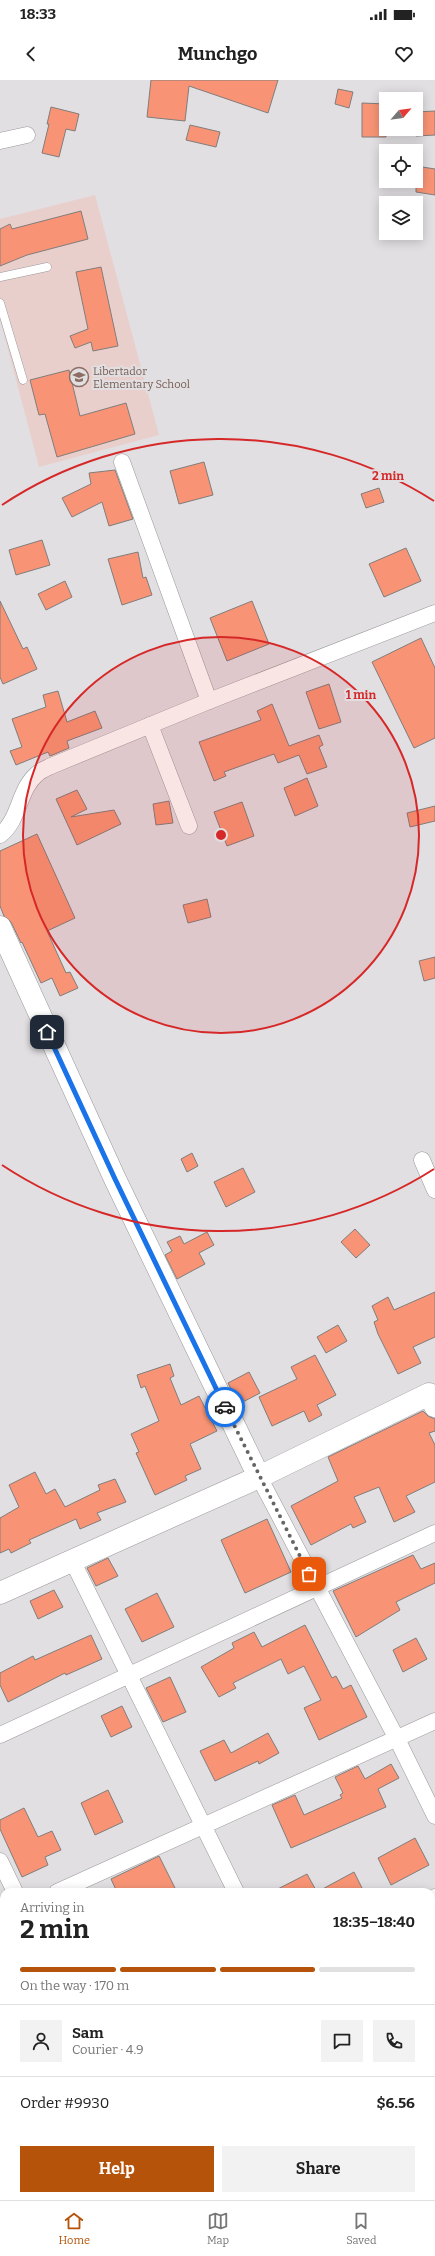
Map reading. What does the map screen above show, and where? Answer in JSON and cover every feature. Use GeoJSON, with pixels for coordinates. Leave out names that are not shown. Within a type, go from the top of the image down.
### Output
{"type":"FeatureCollection","features":[{"type":"Feature","properties":{"kind":"street"},"geometry":{"type":"LineString","coordinates":[[0,141],[28,135]]}},
{"type":"Feature","properties":{"kind":"street"},"geometry":{"type":"LineString","coordinates":[[122,462],[209,701]]}},
{"type":"Feature","properties":{"kind":"street"},"geometry":{"type":"LineString","coordinates":[[0,835],[8,829],[19,802],[37,774],[52,766],[209,701],[435,613]]}},
{"type":"Feature","properties":{"kind":"street"},"geometry":{"type":"LineString","coordinates":[[150,725],[188,826]]}},
{"type":"Feature","properties":{"kind":"street"},"geometry":{"type":"LineString","coordinates":[[0,927],[115,1179],[259,1477],[397,1739],[435,1816]]}},
{"type":"Feature","properties":{"kind":"street"},"geometry":{"type":"LineString","coordinates":[[422,1160],[435,1190]]}},
{"type":"Feature","properties":{"kind":"street"},"geometry":{"type":"LineString","coordinates":[[0,1593],[433,1397]]}},
{"type":"Feature","properties":{"kind":"street"},"geometry":{"type":"LineString","coordinates":[[0,1735],[128,1677],[317,1587],[435,1533]]}},
{"type":"Feature","properties":{"kind":"street"},"geometry":{"type":"LineString","coordinates":[[72,1560],[128,1677],[234,1888]]}},
{"type":"Feature","properties":{"kind":"street"},"geometry":{"type":"LineString","coordinates":[[66,1888],[435,1721]]}},
{"type":"Feature","properties":{"kind":"street"},"geometry":{"type":"LineString","coordinates":[[0,1861],[13,1888]]}},
{"type":"Feature","properties":{"kind":"lane"},"geometry":{"type":"LineString","coordinates":[[0,277],[47,267]]}},
{"type":"Feature","properties":{"kind":"lane"},"geometry":{"type":"LineString","coordinates":[[0,303],[23,380]]}},
{"type":"Feature","properties":{"kind":"shaded area","name":"Libertador Elementary School"},"geometry":{"type":"Polygon","coordinates":[[[95,195],[159,435],[39,467],[0,319],[0,219],[95,195]]]}},
{"type":"Feature","properties":{"kind":"building"},"geometry":{"type":"Polygon","coordinates":[[[151,80],[278,80],[268,113],[189,86],[185,121],[147,117],[151,80]]]}},
{"type":"Feature","properties":{"kind":"building"},"geometry":{"type":"Polygon","coordinates":[[[338,89],[353,92],[349,108],[335,104],[338,89]]]}},
{"type":"Feature","properties":{"kind":"building"},"geometry":{"type":"Polygon","coordinates":[[[362,103],[379,104],[379,136],[386,137],[362,137],[362,103]]]}},
{"type":"Feature","properties":{"kind":"building"},"geometry":{"type":"Polygon","coordinates":[[[51,107],[79,114],[75,131],[66,129],[59,157],[42,153],[49,124],[47,124],[51,107]]]}},
{"type":"Feature","properties":{"kind":"building"},"geometry":{"type":"Polygon","coordinates":[[[435,111],[435,135],[423,136],[423,112],[435,111]]]}},
{"type":"Feature","properties":{"kind":"building"},"geometry":{"type":"Polygon","coordinates":[[[190,125],[220,132],[216,147],[186,140],[190,125]]]}},
{"type":"Feature","properties":{"kind":"building"},"geometry":{"type":"Polygon","coordinates":[[[423,167],[435,169],[435,195],[416,192],[416,188],[423,188],[423,167]]]}},
{"type":"Feature","properties":{"kind":"building"},"geometry":{"type":"Polygon","coordinates":[[[81,211],[88,239],[27,255],[0,266],[0,229],[10,224],[12,229],[81,211]]]}},
{"type":"Feature","properties":{"kind":"building"},"geometry":{"type":"Polygon","coordinates":[[[101,267],[118,346],[93,351],[91,342],[75,348],[70,336],[88,329],[76,272],[101,267]]]}},
{"type":"Feature","properties":{"kind":"building"},"geometry":{"type":"Polygon","coordinates":[[[69,370],[80,416],[126,403],[135,434],[57,457],[45,414],[39,415],[30,380],[69,370]]]}},
{"type":"Feature","properties":{"kind":"building"},"geometry":{"type":"Polygon","coordinates":[[[204,462],[213,495],[179,504],[170,471],[204,462]]]}},
{"type":"Feature","properties":{"kind":"building"},"geometry":{"type":"Polygon","coordinates":[[[115,470],[133,519],[109,526],[102,502],[72,517],[62,498],[91,484],[89,473],[115,470]]]}},
{"type":"Feature","properties":{"kind":"building"},"geometry":{"type":"Polygon","coordinates":[[[379,488],[384,502],[366,508],[361,494],[379,488]]]}},
{"type":"Feature","properties":{"kind":"building"},"geometry":{"type":"Polygon","coordinates":[[[42,540],[50,565],[16,575],[9,550],[42,540]]]}},
{"type":"Feature","properties":{"kind":"building"},"geometry":{"type":"Polygon","coordinates":[[[406,548],[421,581],[384,597],[369,564],[406,548]]]}},
{"type":"Feature","properties":{"kind":"building"},"geometry":{"type":"Polygon","coordinates":[[[138,552],[143,578],[146,577],[152,595],[122,605],[108,559],[138,552]]]}},
{"type":"Feature","properties":{"kind":"building"},"geometry":{"type":"Polygon","coordinates":[[[65,581],[72,597],[46,610],[38,594],[65,581]]]}},
{"type":"Feature","properties":{"kind":"building"},"geometry":{"type":"Polygon","coordinates":[[[0,601],[23,649],[27,647],[37,669],[3,684],[0,677],[0,601]]]}},
{"type":"Feature","properties":{"kind":"building"},"geometry":{"type":"Polygon","coordinates":[[[252,601],[269,644],[227,661],[210,618],[252,601]]]}},
{"type":"Feature","properties":{"kind":"building"},"geometry":{"type":"Polygon","coordinates":[[[421,638],[435,668],[435,738],[414,748],[372,662],[421,638]]]}},
{"type":"Feature","properties":{"kind":"building"},"geometry":{"type":"Polygon","coordinates":[[[329,684],[341,722],[319,729],[306,692],[329,684]]]}},
{"type":"Feature","properties":{"kind":"building"},"geometry":{"type":"Polygon","coordinates":[[[58,691],[67,722],[95,711],[102,728],[67,741],[69,748],[50,756],[48,752],[16,765],[10,751],[22,747],[12,719],[46,707],[43,695],[58,691]]]}},
{"type":"Feature","properties":{"kind":"building"},"geometry":{"type":"Polygon","coordinates":[[[272,704],[289,746],[319,735],[323,745],[319,747],[327,767],[307,774],[299,755],[278,763],[274,754],[224,772],[226,776],[214,781],[199,742],[261,720],[257,711],[272,704]]]}},
{"type":"Feature","properties":{"kind":"building"},"geometry":{"type":"Polygon","coordinates":[[[307,778],[318,806],[295,816],[284,788],[307,778]]]}},
{"type":"Feature","properties":{"kind":"building"},"geometry":{"type":"Polygon","coordinates":[[[77,790],[87,809],[71,817],[114,810],[121,824],[77,845],[56,799],[77,790]]]}},
{"type":"Feature","properties":{"kind":"building"},"geometry":{"type":"Polygon","coordinates":[[[169,801],[173,823],[156,825],[153,804],[169,801]]]}},
{"type":"Feature","properties":{"kind":"building"},"geometry":{"type":"Polygon","coordinates":[[[242,802],[254,836],[227,846],[214,812],[242,802]]]}},
{"type":"Feature","properties":{"kind":"building"},"geometry":{"type":"Polygon","coordinates":[[[435,806],[435,821],[410,827],[407,813],[435,806]]]}},
{"type":"Feature","properties":{"kind":"building"},"geometry":{"type":"Polygon","coordinates":[[[37,834],[75,918],[47,931],[66,973],[70,972],[78,988],[60,996],[52,978],[41,983],[22,942],[21,943],[11,922],[4,916],[0,906],[0,851],[37,834]]]}},
{"type":"Feature","properties":{"kind":"building"},"geometry":{"type":"Polygon","coordinates":[[[207,899],[211,917],[188,923],[183,905],[207,899]]]}},
{"type":"Feature","properties":{"kind":"building"},"geometry":{"type":"Polygon","coordinates":[[[435,957],[435,978],[424,981],[419,961],[435,957]]]}},
{"type":"Feature","properties":{"kind":"building"},"geometry":{"type":"Polygon","coordinates":[[[192,1153],[198,1166],[187,1172],[181,1159],[192,1153]]]}},
{"type":"Feature","properties":{"kind":"building"},"geometry":{"type":"Polygon","coordinates":[[[243,1168],[255,1192],[226,1207],[214,1182],[243,1168]]]}},
{"type":"Feature","properties":{"kind":"building"},"geometry":{"type":"Polygon","coordinates":[[[355,1229],[370,1245],[356,1258],[341,1242],[355,1229]]]}},
{"type":"Feature","properties":{"kind":"building"},"geometry":{"type":"Polygon","coordinates":[[[207,1232],[214,1245],[199,1253],[205,1264],[177,1279],[165,1255],[172,1251],[167,1242],[180,1236],[184,1244],[207,1232]]]}},
{"type":"Feature","properties":{"kind":"building"},"geometry":{"type":"Polygon","coordinates":[[[435,1292],[435,1337],[413,1347],[421,1363],[398,1374],[378,1334],[374,1322],[378,1320],[372,1306],[388,1297],[394,1310],[435,1292]]]}},
{"type":"Feature","properties":{"kind":"building"},"geometry":{"type":"Polygon","coordinates":[[[338,1325],[347,1341],[326,1353],[317,1337],[338,1325]]]}},
{"type":"Feature","properties":{"kind":"building"},"geometry":{"type":"Polygon","coordinates":[[[315,1355],[336,1395],[317,1405],[322,1415],[309,1422],[304,1411],[272,1426],[259,1397],[297,1379],[291,1367],[315,1355]]]}},
{"type":"Feature","properties":{"kind":"building"},"geometry":{"type":"Polygon","coordinates":[[[170,1364],[174,1376],[170,1378],[181,1405],[199,1396],[217,1431],[190,1444],[201,1469],[185,1476],[187,1480],[155,1495],[136,1453],[139,1452],[131,1434],[159,1421],[145,1386],[141,1388],[137,1375],[170,1364]]]}},
{"type":"Feature","properties":{"kind":"building"},"geometry":{"type":"Polygon","coordinates":[[[249,1372],[260,1393],[239,1404],[228,1383],[249,1372]]]}},
{"type":"Feature","properties":{"kind":"building"},"geometry":{"type":"Polygon","coordinates":[[[423,1411],[428,1416],[435,1419],[435,1431],[429,1433],[435,1445],[435,1482],[406,1496],[415,1512],[394,1522],[379,1487],[354,1497],[366,1522],[353,1528],[351,1524],[311,1545],[291,1506],[338,1481],[328,1457],[423,1411]]]}},
{"type":"Feature","properties":{"kind":"building"},"geometry":{"type":"Polygon","coordinates":[[[35,1472],[46,1494],[55,1489],[65,1507],[100,1490],[98,1485],[115,1479],[126,1502],[97,1513],[101,1520],[80,1529],[76,1519],[29,1540],[31,1543],[11,1553],[9,1549],[0,1553],[0,1518],[19,1507],[9,1485],[35,1472]]]}},
{"type":"Feature","properties":{"kind":"building"},"geometry":{"type":"Polygon","coordinates":[[[267,1519],[291,1572],[245,1593],[221,1540],[267,1519]]]}},
{"type":"Feature","properties":{"kind":"building"},"geometry":{"type":"Polygon","coordinates":[[[413,1555],[421,1569],[435,1563],[435,1583],[396,1602],[400,1610],[356,1637],[333,1591],[413,1555]]]}},
{"type":"Feature","properties":{"kind":"building"},"geometry":{"type":"Polygon","coordinates":[[[108,1558],[118,1576],[96,1586],[87,1568],[108,1558]]]}},
{"type":"Feature","properties":{"kind":"building"},"geometry":{"type":"Polygon","coordinates":[[[54,1590],[63,1607],[38,1619],[30,1601],[54,1590]]]}},
{"type":"Feature","properties":{"kind":"building"},"geometry":{"type":"Polygon","coordinates":[[[157,1593],[174,1627],[142,1642],[125,1609],[157,1593]]]}},
{"type":"Feature","properties":{"kind":"building"},"geometry":{"type":"Polygon","coordinates":[[[305,1625],[332,1678],[336,1676],[343,1689],[351,1685],[367,1717],[319,1740],[304,1708],[321,1700],[304,1666],[288,1674],[281,1659],[233,1683],[236,1688],[219,1697],[201,1667],[234,1648],[232,1643],[254,1632],[262,1647],[305,1625]]]}},
{"type":"Feature","properties":{"kind":"building"},"geometry":{"type":"Polygon","coordinates":[[[91,1635],[102,1659],[66,1675],[65,1673],[8,1702],[0,1685],[0,1673],[33,1656],[35,1660],[91,1635]]]}},
{"type":"Feature","properties":{"kind":"building"},"geometry":{"type":"Polygon","coordinates":[[[416,1638],[427,1659],[403,1672],[393,1650],[416,1638]]]}},
{"type":"Feature","properties":{"kind":"building"},"geometry":{"type":"Polygon","coordinates":[[[170,1677],[186,1712],[163,1722],[146,1688],[170,1677]]]}},
{"type":"Feature","properties":{"kind":"building"},"geometry":{"type":"Polygon","coordinates":[[[122,1706],[132,1727],[111,1737],[101,1716],[122,1706]]]}},
{"type":"Feature","properties":{"kind":"building"},"geometry":{"type":"Polygon","coordinates":[[[268,1733],[279,1753],[259,1764],[258,1761],[215,1781],[200,1751],[224,1740],[231,1753],[268,1733]]]}},
{"type":"Feature","properties":{"kind":"building"},"geometry":{"type":"Polygon","coordinates":[[[391,1764],[399,1778],[378,1789],[386,1807],[291,1848],[272,1805],[295,1795],[304,1815],[342,1798],[340,1795],[343,1793],[335,1777],[358,1766],[365,1779],[391,1764]]]}},
{"type":"Feature","properties":{"kind":"building"},"geometry":{"type":"Polygon","coordinates":[[[108,1790],[123,1822],[95,1835],[81,1803],[108,1790]]]}},
{"type":"Feature","properties":{"kind":"building"},"geometry":{"type":"Polygon","coordinates":[[[24,1808],[38,1837],[52,1831],[61,1850],[45,1857],[48,1865],[22,1877],[0,1829],[0,1820],[24,1808]]]}},
{"type":"Feature","properties":{"kind":"building"},"geometry":{"type":"Polygon","coordinates":[[[415,1838],[429,1865],[391,1885],[378,1858],[415,1838]]]}},
{"type":"Feature","properties":{"kind":"building"},"geometry":{"type":"Polygon","coordinates":[[[159,1856],[175,1888],[115,1888],[111,1879],[159,1856]]]}},
{"type":"Feature","properties":{"kind":"building"},"geometry":{"type":"Polygon","coordinates":[[[354,1872],[362,1888],[324,1888],[354,1872]]]}},
{"type":"Feature","properties":{"kind":"building"},"geometry":{"type":"Polygon","coordinates":[[[307,1874],[315,1888],[280,1888],[307,1874]]]}},
{"type":"Feature","properties":{"kind":"way so far"},"geometry":{"type":"LineString","coordinates":[[225,1407],[309,1574]]}},
{"type":"Feature","properties":{"kind":"place","name":"Libertador Elementary School"},"geometry":{"type":"Point","coordinates":[79,377]}},
{"type":"Feature","properties":{"kind":"route"},"geometry":{"type":"LineString","coordinates":[[47,1032],[115,1179],[225,1407]]}}]}
